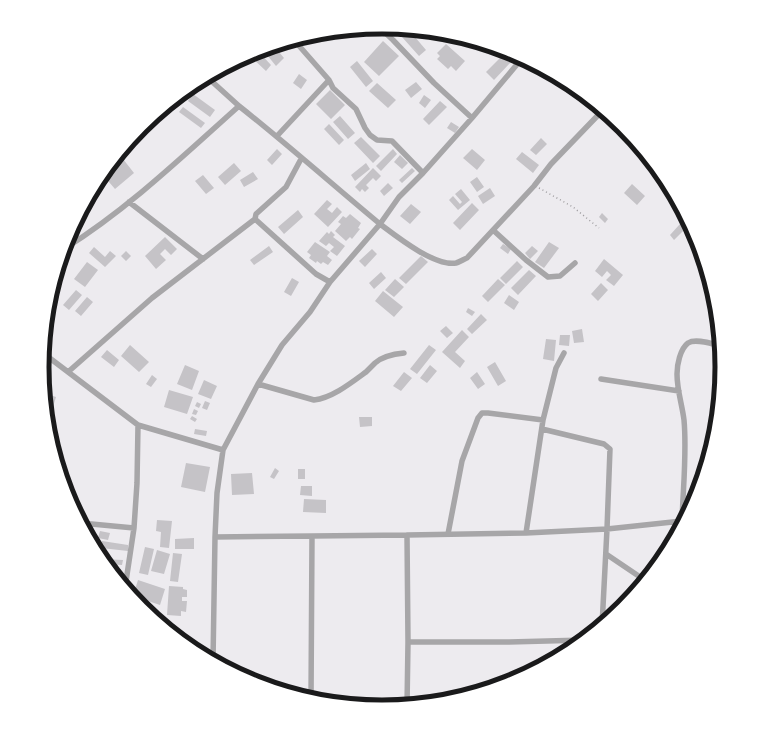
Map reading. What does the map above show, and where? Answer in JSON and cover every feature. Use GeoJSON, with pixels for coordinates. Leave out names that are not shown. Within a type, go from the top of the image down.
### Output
{"type":"FeatureCollection","features":[{"type":"Feature","properties":{"kind":"street"},"geometry":{"type":"LineString","coordinates":[[387,34],[434,83],[472,118]]}},
{"type":"Feature","properties":{"kind":"street"},"geometry":{"type":"LineString","coordinates":[[298,45],[329,80],[333,88],[356,110],[370,135],[377,140],[392,141],[423,173]]}},
{"type":"Feature","properties":{"kind":"street"},"geometry":{"type":"LineString","coordinates":[[213,654],[217,493],[223,450],[258,384],[282,345],[310,312],[330,282],[380,224],[399,197],[423,173],[519,63]]}},
{"type":"Feature","properties":{"kind":"street"},"geometry":{"type":"LineString","coordinates":[[277,136],[329,80]]}},
{"type":"Feature","properties":{"kind":"street"},"geometry":{"type":"LineString","coordinates":[[212,81],[239,106],[277,136],[301,159],[380,224],[425,255],[439,260],[455,263],[467,258],[534,186],[551,164],[599,114]]}},
{"type":"Feature","properties":{"kind":"street"},"geometry":{"type":"LineString","coordinates":[[73,244],[88,234],[129,202],[239,106]]}},
{"type":"Feature","properties":{"kind":"street"},"geometry":{"type":"LineString","coordinates":[[68,372],[152,298],[255,219],[256,214],[286,187],[301,159]]}},
{"type":"Feature","properties":{"kind":"street"},"geometry":{"type":"LineString","coordinates":[[129,202],[203,259]]}},
{"type":"Feature","properties":{"kind":"street"},"geometry":{"type":"LineString","coordinates":[[255,219],[316,274],[330,282]]}},
{"type":"Feature","properties":{"kind":"street"},"geometry":{"type":"LineString","coordinates":[[493,230],[526,260],[548,277],[560,276],[575,262]]}},
{"type":"Feature","properties":{"kind":"street"},"geometry":{"type":"LineString","coordinates":[[683,513],[684,420],[677,373],[680,357],[684,347],[688,343],[695,341],[715,345]]}},
{"type":"Feature","properties":{"kind":"street"},"geometry":{"type":"LineString","coordinates":[[258,384],[314,400],[323,399],[367,371],[383,358],[394,354],[404,353]]}},
{"type":"Feature","properties":{"kind":"street"},"geometry":{"type":"LineString","coordinates":[[526,533],[543,420],[556,368],[564,353]]}},
{"type":"Feature","properties":{"kind":"street"},"geometry":{"type":"LineString","coordinates":[[49,358],[138,425],[223,450]]}},
{"type":"Feature","properties":{"kind":"street"},"geometry":{"type":"LineString","coordinates":[[601,379],[679,391]]}},
{"type":"Feature","properties":{"kind":"street"},"geometry":{"type":"LineString","coordinates":[[448,534],[462,461],[478,418],[482,414],[488,413],[543,420]]}},
{"type":"Feature","properties":{"kind":"street"},"geometry":{"type":"LineString","coordinates":[[126,580],[134,528],[137,483],[138,425]]}},
{"type":"Feature","properties":{"kind":"street"},"geometry":{"type":"LineString","coordinates":[[542,429],[604,444],[610,450],[602,618]]}},
{"type":"Feature","properties":{"kind":"street"},"geometry":{"type":"LineString","coordinates":[[215,537],[526,533],[677,523]]}},
{"type":"Feature","properties":{"kind":"street"},"geometry":{"type":"LineString","coordinates":[[88,524],[134,528]]}},
{"type":"Feature","properties":{"kind":"street"},"geometry":{"type":"LineString","coordinates":[[407,534],[407,700]]}},
{"type":"Feature","properties":{"kind":"street"},"geometry":{"type":"LineString","coordinates":[[311,694],[312,536]]}},
{"type":"Feature","properties":{"kind":"street"},"geometry":{"type":"LineString","coordinates":[[606,554],[641,578]]}},
{"type":"Feature","properties":{"kind":"street"},"geometry":{"type":"LineString","coordinates":[[408,642],[575,640]]}},
{"type":"Feature","properties":{"kind":"path"},"geometry":{"type":"LineString","coordinates":[[534,186],[573,206],[599,228]]}},
{"type":"Feature","properties":{"kind":"building"},"geometry":{"type":"Polygon","coordinates":[[[404,35],[414,36],[426,50],[419,56],[402,37],[404,35]]]}},
{"type":"Feature","properties":{"kind":"building"},"geometry":{"type":"Polygon","coordinates":[[[383,41],[399,56],[379,76],[364,62],[383,41]]]}},
{"type":"Feature","properties":{"kind":"building"},"geometry":{"type":"Polygon","coordinates":[[[446,44],[465,61],[456,71],[451,66],[448,69],[437,59],[440,56],[437,53],[446,44]]]}},
{"type":"Feature","properties":{"kind":"building"},"geometry":{"type":"Polygon","coordinates":[[[278,51],[284,58],[276,66],[267,55],[278,51]]]}},
{"type":"Feature","properties":{"kind":"building"},"geometry":{"type":"Polygon","coordinates":[[[263,56],[271,65],[266,71],[254,60],[263,56]]]}},
{"type":"Feature","properties":{"kind":"building"},"geometry":{"type":"Polygon","coordinates":[[[502,56],[511,62],[494,80],[486,72],[502,56]]]}},
{"type":"Feature","properties":{"kind":"building"},"geometry":{"type":"Polygon","coordinates":[[[357,61],[373,81],[366,87],[350,67],[357,61]]]}},
{"type":"Feature","properties":{"kind":"building"},"geometry":{"type":"Polygon","coordinates":[[[299,74],[307,80],[301,89],[293,83],[299,74]]]}},
{"type":"Feature","properties":{"kind":"building"},"geometry":{"type":"Polygon","coordinates":[[[416,82],[422,89],[411,98],[405,90],[416,82]]]}},
{"type":"Feature","properties":{"kind":"building"},"geometry":{"type":"Polygon","coordinates":[[[377,83],[396,100],[388,108],[369,91],[377,83]]]}},
{"type":"Feature","properties":{"kind":"building"},"geometry":{"type":"Polygon","coordinates":[[[330,90],[345,105],[331,119],[316,104],[330,90]]]}},
{"type":"Feature","properties":{"kind":"building"},"geometry":{"type":"Polygon","coordinates":[[[193,94],[215,110],[210,117],[188,101],[193,94]]]}},
{"type":"Feature","properties":{"kind":"building"},"geometry":{"type":"Polygon","coordinates":[[[424,95],[431,100],[425,108],[419,103],[424,95]]]}},
{"type":"Feature","properties":{"kind":"building"},"geometry":{"type":"Polygon","coordinates":[[[440,101],[447,107],[429,125],[423,119],[440,101]]]}},
{"type":"Feature","properties":{"kind":"building"},"geometry":{"type":"Polygon","coordinates":[[[183,107],[205,123],[201,128],[179,112],[183,107]]]}},
{"type":"Feature","properties":{"kind":"building"},"geometry":{"type":"Polygon","coordinates":[[[340,116],[355,133],[348,139],[333,122],[340,116]]]}},
{"type":"Feature","properties":{"kind":"building"},"geometry":{"type":"Polygon","coordinates":[[[451,122],[459,127],[455,133],[447,128],[451,122]]]}},
{"type":"Feature","properties":{"kind":"building"},"geometry":{"type":"Polygon","coordinates":[[[329,124],[344,140],[339,145],[324,129],[329,124]]]}},
{"type":"Feature","properties":{"kind":"building"},"geometry":{"type":"Polygon","coordinates":[[[361,137],[380,156],[373,163],[354,143],[361,137]]]}},
{"type":"Feature","properties":{"kind":"building"},"geometry":{"type":"Polygon","coordinates":[[[541,138],[547,144],[536,155],[530,150],[541,138]]]}},
{"type":"Feature","properties":{"kind":"building"},"geometry":{"type":"Polygon","coordinates":[[[277,149],[282,154],[272,165],[267,160],[277,149]]]}},
{"type":"Feature","properties":{"kind":"building"},"geometry":{"type":"Polygon","coordinates":[[[393,149],[397,154],[381,171],[376,166],[393,149]]]}},
{"type":"Feature","properties":{"kind":"building"},"geometry":{"type":"Polygon","coordinates":[[[472,149],[485,160],[477,170],[463,158],[472,149]]]}},
{"type":"Feature","properties":{"kind":"building"},"geometry":{"type":"Polygon","coordinates":[[[522,152],[539,165],[533,173],[516,159],[522,152]]]}},
{"type":"Feature","properties":{"kind":"building"},"geometry":{"type":"Polygon","coordinates":[[[400,155],[408,163],[402,169],[394,162],[400,155]]]}},
{"type":"Feature","properties":{"kind":"building"},"geometry":{"type":"Polygon","coordinates":[[[123,159],[134,173],[115,189],[107,179],[123,159]]]}},
{"type":"Feature","properties":{"kind":"building"},"geometry":{"type":"Polygon","coordinates":[[[234,163],[241,171],[225,185],[218,177],[234,163]]]}},
{"type":"Feature","properties":{"kind":"building"},"geometry":{"type":"Polygon","coordinates":[[[366,163],[370,169],[355,181],[351,175],[366,163]]]}},
{"type":"Feature","properties":{"kind":"building"},"geometry":{"type":"Polygon","coordinates":[[[373,168],[381,176],[376,181],[373,178],[366,185],[369,188],[365,192],[362,189],[360,192],[355,187],[373,168]]]}},
{"type":"Feature","properties":{"kind":"building"},"geometry":{"type":"Polygon","coordinates":[[[412,168],[415,171],[402,183],[399,180],[412,168]]]}},
{"type":"Feature","properties":{"kind":"building"},"geometry":{"type":"Polygon","coordinates":[[[253,172],[258,179],[244,187],[240,180],[253,172]]]}},
{"type":"Feature","properties":{"kind":"building"},"geometry":{"type":"Polygon","coordinates":[[[203,175],[214,188],[206,194],[195,181],[203,175]]]}},
{"type":"Feature","properties":{"kind":"building"},"geometry":{"type":"Polygon","coordinates":[[[477,177],[484,187],[477,192],[470,182],[477,177]]]}},
{"type":"Feature","properties":{"kind":"building"},"geometry":{"type":"Polygon","coordinates":[[[388,183],[393,188],[384,196],[380,191],[388,183]]]}},
{"type":"Feature","properties":{"kind":"building"},"geometry":{"type":"Polygon","coordinates":[[[632,184],[645,196],[637,205],[624,193],[632,184]]]}},
{"type":"Feature","properties":{"kind":"building"},"geometry":{"type":"Polygon","coordinates":[[[490,188],[495,196],[483,204],[478,196],[490,188]]]}},
{"type":"Feature","properties":{"kind":"building"},"geometry":{"type":"Polygon","coordinates":[[[461,189],[470,200],[458,210],[449,200],[453,196],[460,204],[462,202],[455,194],[461,189]]]}},
{"type":"Feature","properties":{"kind":"building"},"geometry":{"type":"Polygon","coordinates":[[[327,200],[332,204],[327,209],[332,213],[337,207],[342,212],[328,227],[314,214],[327,200]]]}},
{"type":"Feature","properties":{"kind":"building"},"geometry":{"type":"Polygon","coordinates":[[[472,203],[479,210],[460,230],[453,223],[472,203]]]}},
{"type":"Feature","properties":{"kind":"building"},"geometry":{"type":"Polygon","coordinates":[[[411,204],[421,212],[410,224],[400,216],[411,204]]]}},
{"type":"Feature","properties":{"kind":"building"},"geometry":{"type":"Polygon","coordinates":[[[298,210],[303,217],[284,234],[278,227],[298,210]]]}},
{"type":"Feature","properties":{"kind":"building"},"geometry":{"type":"Polygon","coordinates":[[[602,213],[608,219],[605,223],[599,217],[602,213]]]}},
{"type":"Feature","properties":{"kind":"building"},"geometry":{"type":"Polygon","coordinates":[[[350,214],[361,223],[358,228],[360,229],[352,239],[350,237],[346,241],[335,231],[341,224],[338,222],[343,216],[346,218],[350,214]]]}},
{"type":"Feature","properties":{"kind":"building"},"geometry":{"type":"Polygon","coordinates":[[[680,224],[685,229],[674,240],[670,235],[680,224]]]}},
{"type":"Feature","properties":{"kind":"building"},"geometry":{"type":"Polygon","coordinates":[[[331,231],[335,235],[333,237],[345,246],[337,256],[330,251],[334,247],[329,243],[326,246],[319,241],[327,232],[329,234],[331,231]]]}},
{"type":"Feature","properties":{"kind":"building"},"geometry":{"type":"Polygon","coordinates":[[[165,237],[177,249],[171,255],[165,249],[160,254],[166,260],[156,269],[145,256],[165,237]]]}},
{"type":"Feature","properties":{"kind":"building"},"geometry":{"type":"Polygon","coordinates":[[[315,242],[330,252],[327,256],[332,260],[328,265],[323,262],[321,264],[317,261],[316,263],[309,258],[311,255],[307,252],[315,242]]]}},
{"type":"Feature","properties":{"kind":"building"},"geometry":{"type":"Polygon","coordinates":[[[549,242],[559,248],[544,268],[535,262],[549,242]]]}},
{"type":"Feature","properties":{"kind":"building"},"geometry":{"type":"Polygon","coordinates":[[[503,244],[511,249],[508,254],[500,248],[503,244]]]}},
{"type":"Feature","properties":{"kind":"building"},"geometry":{"type":"Polygon","coordinates":[[[269,246],[273,252],[254,265],[250,260],[269,246]]]}},
{"type":"Feature","properties":{"kind":"building"},"geometry":{"type":"Polygon","coordinates":[[[532,246],[538,251],[530,259],[525,253],[532,246]]]}},
{"type":"Feature","properties":{"kind":"building"},"geometry":{"type":"Polygon","coordinates":[[[94,247],[105,257],[110,251],[116,256],[105,267],[89,253],[94,247]]]}},
{"type":"Feature","properties":{"kind":"building"},"geometry":{"type":"Polygon","coordinates":[[[372,249],[377,254],[365,267],[359,261],[372,249]]]}},
{"type":"Feature","properties":{"kind":"building"},"geometry":{"type":"Polygon","coordinates":[[[126,251],[131,256],[126,261],[121,256],[126,251]]]}},
{"type":"Feature","properties":{"kind":"building"},"geometry":{"type":"Polygon","coordinates":[[[421,256],[428,262],[406,284],[399,278],[421,256]]]}},
{"type":"Feature","properties":{"kind":"building"},"geometry":{"type":"Polygon","coordinates":[[[604,259],[623,275],[614,286],[606,280],[611,275],[607,271],[602,277],[595,271],[604,259]]]}},
{"type":"Feature","properties":{"kind":"building"},"geometry":{"type":"Polygon","coordinates":[[[517,261],[523,267],[506,284],[500,278],[517,261]]]}},
{"type":"Feature","properties":{"kind":"building"},"geometry":{"type":"Polygon","coordinates":[[[87,262],[98,270],[85,287],[74,279],[87,262]]]}},
{"type":"Feature","properties":{"kind":"building"},"geometry":{"type":"Polygon","coordinates":[[[529,270],[536,276],[518,295],[511,288],[529,270]]]}},
{"type":"Feature","properties":{"kind":"building"},"geometry":{"type":"Polygon","coordinates":[[[381,272],[386,278],[374,289],[369,283],[381,272]]]}},
{"type":"Feature","properties":{"kind":"building"},"geometry":{"type":"Polygon","coordinates":[[[292,278],[299,282],[291,296],[284,292],[292,278]]]}},
{"type":"Feature","properties":{"kind":"building"},"geometry":{"type":"Polygon","coordinates":[[[395,279],[404,287],[394,297],[385,290],[395,279]]]}},
{"type":"Feature","properties":{"kind":"building"},"geometry":{"type":"Polygon","coordinates":[[[498,279],[505,285],[488,302],[482,296],[498,279]]]}},
{"type":"Feature","properties":{"kind":"building"},"geometry":{"type":"Polygon","coordinates":[[[601,283],[608,290],[598,301],[591,294],[601,283]]]}},
{"type":"Feature","properties":{"kind":"building"},"geometry":{"type":"Polygon","coordinates":[[[76,290],[82,295],[69,310],[63,305],[76,290]]]}},
{"type":"Feature","properties":{"kind":"building"},"geometry":{"type":"Polygon","coordinates":[[[383,291],[403,307],[394,317],[375,301],[383,291]]]}},
{"type":"Feature","properties":{"kind":"building"},"geometry":{"type":"Polygon","coordinates":[[[509,295],[519,302],[514,310],[504,303],[509,295]]]}},
{"type":"Feature","properties":{"kind":"building"},"geometry":{"type":"Polygon","coordinates":[[[87,297],[93,302],[81,316],[75,311],[87,297]]]}},
{"type":"Feature","properties":{"kind":"building"},"geometry":{"type":"Polygon","coordinates":[[[468,308],[475,312],[472,316],[466,312],[468,308]]]}},
{"type":"Feature","properties":{"kind":"building"},"geometry":{"type":"Polygon","coordinates":[[[481,314],[487,320],[472,334],[467,329],[481,314]]]}},
{"type":"Feature","properties":{"kind":"building"},"geometry":{"type":"Polygon","coordinates":[[[446,326],[453,333],[447,338],[440,331],[446,326]]]}},
{"type":"Feature","properties":{"kind":"building"},"geometry":{"type":"Polygon","coordinates":[[[582,329],[584,342],[574,343],[572,331],[582,329]]]}},
{"type":"Feature","properties":{"kind":"building"},"geometry":{"type":"Polygon","coordinates":[[[462,330],[469,337],[455,352],[465,361],[460,368],[442,352],[462,330]]]}},
{"type":"Feature","properties":{"kind":"building"},"geometry":{"type":"Polygon","coordinates":[[[560,335],[570,335],[569,346],[559,345],[560,335]]]}},
{"type":"Feature","properties":{"kind":"building"},"geometry":{"type":"Polygon","coordinates":[[[546,339],[556,340],[554,361],[543,359],[546,339]]]}},
{"type":"Feature","properties":{"kind":"building"},"geometry":{"type":"Polygon","coordinates":[[[130,345],[149,362],[139,372],[121,356],[130,345]]]}},
{"type":"Feature","properties":{"kind":"building"},"geometry":{"type":"Polygon","coordinates":[[[429,345],[436,350],[417,374],[410,369],[429,345]]]}},
{"type":"Feature","properties":{"kind":"building"},"geometry":{"type":"Polygon","coordinates":[[[107,350],[119,360],[114,367],[101,357],[107,350]]]}},
{"type":"Feature","properties":{"kind":"building"},"geometry":{"type":"Polygon","coordinates":[[[495,362],[506,381],[498,386],[487,367],[495,362]]]}},
{"type":"Feature","properties":{"kind":"building"},"geometry":{"type":"Polygon","coordinates":[[[185,365],[199,371],[192,390],[177,384],[185,365]]]}},
{"type":"Feature","properties":{"kind":"building"},"geometry":{"type":"Polygon","coordinates":[[[430,365],[437,371],[427,383],[420,378],[430,365]]]}},
{"type":"Feature","properties":{"kind":"building"},"geometry":{"type":"Polygon","coordinates":[[[404,372],[412,378],[401,391],[393,386],[404,372]]]}},
{"type":"Feature","properties":{"kind":"building"},"geometry":{"type":"Polygon","coordinates":[[[477,372],[485,384],[478,389],[470,378],[477,372]]]}},
{"type":"Feature","properties":{"kind":"building"},"geometry":{"type":"Polygon","coordinates":[[[152,375],[157,379],[151,387],[146,384],[152,375]]]}},
{"type":"Feature","properties":{"kind":"building"},"geometry":{"type":"Polygon","coordinates":[[[204,380],[217,386],[211,399],[198,394],[204,380]]]}},
{"type":"Feature","properties":{"kind":"building"},"geometry":{"type":"Polygon","coordinates":[[[169,390],[193,397],[187,414],[164,407],[169,390]]]}},
{"type":"Feature","properties":{"kind":"building"},"geometry":{"type":"Polygon","coordinates":[[[51,395],[56,397],[53,407],[52,406],[51,395]]]}},
{"type":"Feature","properties":{"kind":"building"},"geometry":{"type":"Polygon","coordinates":[[[205,401],[210,403],[207,410],[202,408],[205,401]]]}},
{"type":"Feature","properties":{"kind":"building"},"geometry":{"type":"Polygon","coordinates":[[[197,402],[201,404],[199,408],[195,406],[197,402]]]}},
{"type":"Feature","properties":{"kind":"building"},"geometry":{"type":"Polygon","coordinates":[[[194,409],[198,411],[196,415],[192,414],[194,409]]]}},
{"type":"Feature","properties":{"kind":"building"},"geometry":{"type":"Polygon","coordinates":[[[192,416],[197,419],[195,422],[190,419],[192,416]]]}},
{"type":"Feature","properties":{"kind":"building"},"geometry":{"type":"Polygon","coordinates":[[[359,417],[372,417],[372,426],[360,427],[359,417]]]}},
{"type":"Feature","properties":{"kind":"building"},"geometry":{"type":"Polygon","coordinates":[[[195,429],[207,431],[206,436],[194,434],[195,429]]]}},
{"type":"Feature","properties":{"kind":"building"},"geometry":{"type":"Polygon","coordinates":[[[186,463],[210,467],[205,492],[181,487],[186,463]]]}},
{"type":"Feature","properties":{"kind":"building"},"geometry":{"type":"Polygon","coordinates":[[[275,468],[279,471],[274,479],[270,477],[275,468]]]}},
{"type":"Feature","properties":{"kind":"building"},"geometry":{"type":"Polygon","coordinates":[[[298,469],[305,469],[305,479],[298,479],[298,469]]]}},
{"type":"Feature","properties":{"kind":"building"},"geometry":{"type":"Polygon","coordinates":[[[252,473],[254,494],[232,495],[231,474],[252,473]]]}},
{"type":"Feature","properties":{"kind":"building"},"geometry":{"type":"Polygon","coordinates":[[[301,486],[312,486],[312,496],[300,495],[301,486]]]}},
{"type":"Feature","properties":{"kind":"building"},"geometry":{"type":"Polygon","coordinates":[[[304,499],[326,500],[326,513],[303,512],[304,499]]]}},
{"type":"Feature","properties":{"kind":"building"},"geometry":{"type":"Polygon","coordinates":[[[157,520],[172,521],[169,548],[160,547],[161,532],[156,531],[157,520]]]}},
{"type":"Feature","properties":{"kind":"building"},"geometry":{"type":"Polygon","coordinates":[[[100,531],[110,533],[108,540],[98,538],[100,531]]]}},
{"type":"Feature","properties":{"kind":"building"},"geometry":{"type":"Polygon","coordinates":[[[194,538],[194,549],[175,549],[175,539],[194,538]]]}},
{"type":"Feature","properties":{"kind":"building"},"geometry":{"type":"Polygon","coordinates":[[[102,541],[128,545],[128,551],[102,548],[102,541]]]}},
{"type":"Feature","properties":{"kind":"building"},"geometry":{"type":"Polygon","coordinates":[[[145,547],[154,549],[148,575],[139,573],[145,547]]]}},
{"type":"Feature","properties":{"kind":"building"},"geometry":{"type":"Polygon","coordinates":[[[157,550],[170,554],[164,574],[151,571],[157,550]]]}},
{"type":"Feature","properties":{"kind":"building"},"geometry":{"type":"Polygon","coordinates":[[[173,553],[182,554],[178,582],[170,581],[173,553]]]}},
{"type":"Feature","properties":{"kind":"building"},"geometry":{"type":"Polygon","coordinates":[[[110,559],[123,560],[122,565],[113,564],[110,559]]]}},
{"type":"Feature","properties":{"kind":"building"},"geometry":{"type":"Polygon","coordinates":[[[138,580],[165,589],[160,605],[144,600],[135,590],[138,580]]]}},
{"type":"Feature","properties":{"kind":"building"},"geometry":{"type":"Polygon","coordinates":[[[169,586],[183,587],[183,589],[187,590],[187,597],[182,597],[182,601],[187,601],[186,612],[181,611],[181,616],[167,615],[169,586]]]}}]}
